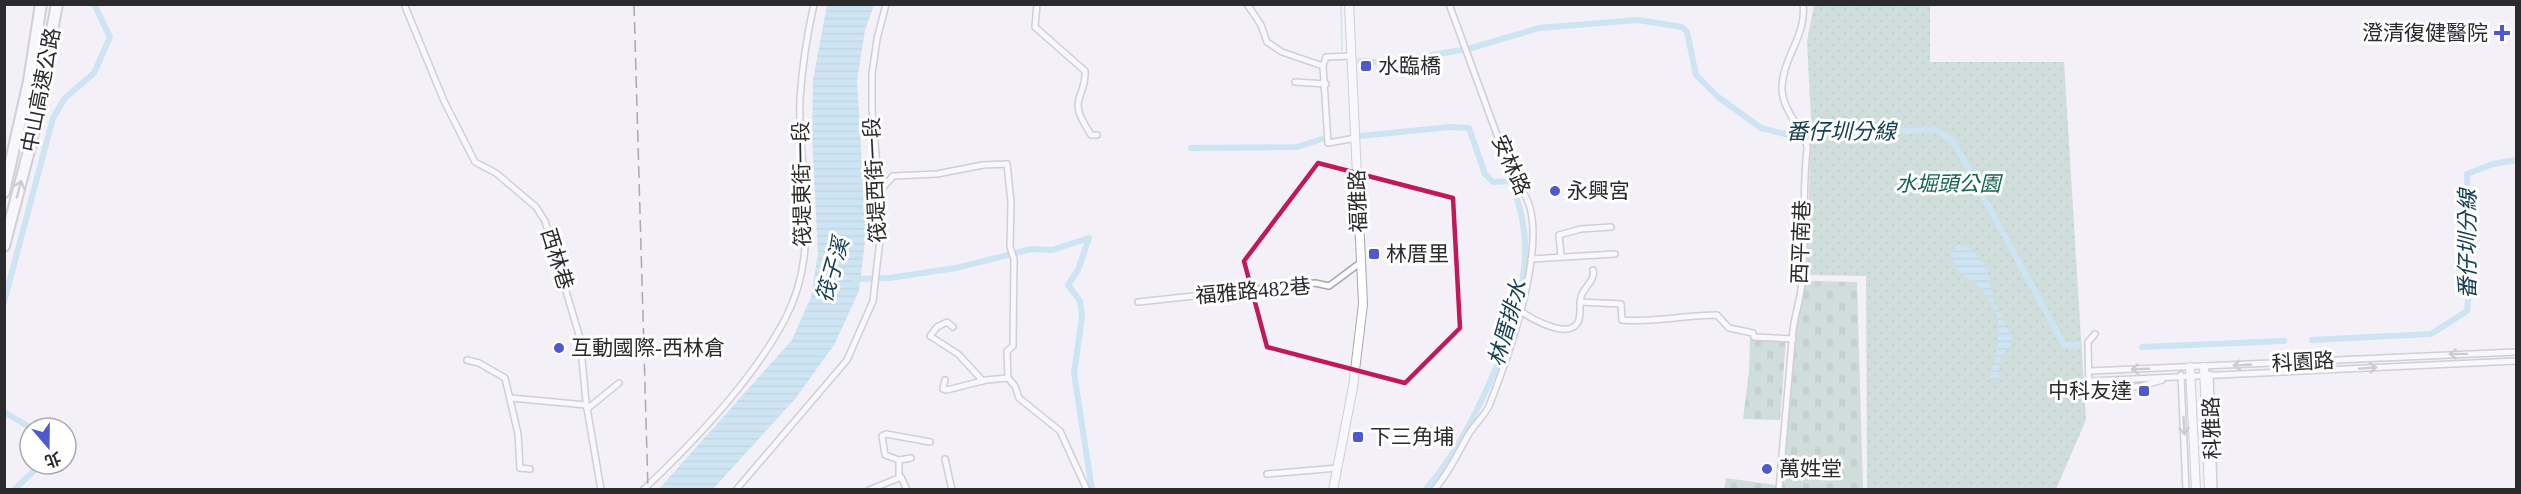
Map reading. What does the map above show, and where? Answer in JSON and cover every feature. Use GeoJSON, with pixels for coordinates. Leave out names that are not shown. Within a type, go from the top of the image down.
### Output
{"type":"FeatureCollection","features":[{"type":"Feature","properties":{"kind":"highway","name":"中山高速公路"},"geometry":{"type":"LineString","coordinates":[[4,192],[29,81],[41,4]]}},
{"type":"Feature","properties":{"kind":"highway","name":"中山高速公路"},"geometry":{"type":"LineString","coordinates":[[4,246],[32,143],[57,4]]}},
{"type":"Feature","properties":{"kind":"main road","name":"福雅路"},"geometry":{"type":"LineString","coordinates":[[1333,489],[1353,387],[1363,304],[1349,4]]}},
{"type":"Feature","properties":{"kind":"main road","name":"科雅路"},"geometry":{"type":"LineString","coordinates":[[2190,367],[2196,489]]}},
{"type":"Feature","properties":{"kind":"main road","name":"科雅路"},"geometry":{"type":"LineString","coordinates":[[2207,367],[2209,489]]}},
{"type":"Feature","properties":{"kind":"street","name":"西林巷"},"geometry":{"type":"LineString","coordinates":[[405,4],[444,101],[475,162],[496,173],[543,215],[580,338],[587,407],[601,489]]}},
{"type":"Feature","properties":{"kind":"street","name":"筏堤東街一段"},"geometry":{"type":"LineString","coordinates":[[643,489],[692,441],[743,381],[775,336],[792,302],[804,263],[806,226],[800,100],[814,4]]}},
{"type":"Feature","properties":{"kind":"street","name":"筏堤西街一段"},"geometry":{"type":"LineString","coordinates":[[736,489],[826,388],[854,348],[876,288],[882,221],[872,109],[872,74],[877,39],[886,4]]}},
{"type":"Feature","properties":{"kind":"street"},"geometry":{"type":"LineString","coordinates":[[1037,4],[1035,27],[1085,71],[1086,78],[1078,103],[1079,113],[1091,135],[1097,135]]}},
{"type":"Feature","properties":{"kind":"street"},"geometry":{"type":"LineString","coordinates":[[1247,4],[1261,25],[1266,42],[1290,55],[1323,66]]}},
{"type":"Feature","properties":{"kind":"street","name":"安林路"},"geometry":{"type":"LineString","coordinates":[[1434,489],[1446,477],[1470,432],[1488,407],[1522,312],[1531,259],[1531,225],[1526,197],[1515,184],[1449,4]]}},
{"type":"Feature","properties":{"kind":"street","name":"西平南巷"},"geometry":{"type":"LineString","coordinates":[[1779,489],[1793,339],[1803,280],[1803,186],[1804,155],[1807,148],[1801,132],[1788,113],[1782,86],[1786,68],[1803,27],[1803,4]]}},
{"type":"Feature","properties":{"kind":"street"},"geometry":{"type":"LineString","coordinates":[[1351,56],[1326,57],[1323,66],[1326,84],[1328,143],[1356,138]]}},
{"type":"Feature","properties":{"kind":"street"},"geometry":{"type":"LineString","coordinates":[[1295,82],[1326,84]]}},
{"type":"Feature","properties":{"kind":"street"},"geometry":{"type":"LineString","coordinates":[[879,192],[893,176],[908,177],[983,165],[1007,164],[1014,304],[1013,346],[1007,351],[1008,378],[1015,386],[1019,398],[1060,431],[1087,489]]}},
{"type":"Feature","properties":{"kind":"street"},"geometry":{"type":"LineString","coordinates":[[1561,256],[1559,235],[1581,229],[1611,227]]}},
{"type":"Feature","properties":{"kind":"street"},"geometry":{"type":"LineString","coordinates":[[1531,259],[1615,254]]}},
{"type":"Feature","properties":{"kind":"street","name":"福雅路482巷"},"geometry":{"type":"LineString","coordinates":[[1138,302],[1315,283],[1329,286],[1360,263]]}},
{"type":"Feature","properties":{"kind":"street"},"geometry":{"type":"LineString","coordinates":[[1522,312],[1551,328],[1564,329],[1577,325],[1580,302],[1594,274],[1593,270]]}},
{"type":"Feature","properties":{"kind":"street"},"geometry":{"type":"LineString","coordinates":[[1580,302],[1621,304],[1622,320],[1646,322],[1687,316],[1717,315],[1729,328],[1753,333],[1754,337],[1793,339]]}},
{"type":"Feature","properties":{"kind":"street"},"geometry":{"type":"LineString","coordinates":[[953,327],[947,322],[937,327],[930,336],[958,354],[983,381]]}},
{"type":"Feature","properties":{"kind":"street"},"geometry":{"type":"LineString","coordinates":[[2096,334],[2088,342],[2091,381],[2089,393],[2142,386],[2169,378]]}},
{"type":"Feature","properties":{"kind":"street","name":"科園路"},"geometry":{"type":"LineString","coordinates":[[2090,370],[2207,367],[2517,352]]}},
{"type":"Feature","properties":{"kind":"street"},"geometry":{"type":"LineString","coordinates":[[467,360],[503,375],[511,398],[518,434],[520,468],[530,469]]}},
{"type":"Feature","properties":{"kind":"street","name":"科園路"},"geometry":{"type":"LineString","coordinates":[[2091,381],[2517,361]]}},
{"type":"Feature","properties":{"kind":"street","name":"科雅路"},"geometry":{"type":"LineString","coordinates":[[2181,368],[2186,489]]}},
{"type":"Feature","properties":{"kind":"street","name":"科雅路"},"geometry":{"type":"LineString","coordinates":[[2207,376],[2214,489]]}},
{"type":"Feature","properties":{"kind":"street"},"geometry":{"type":"LineString","coordinates":[[945,380],[943,389],[946,390],[983,381],[1008,378]]}},
{"type":"Feature","properties":{"kind":"street"},"geometry":{"type":"LineString","coordinates":[[511,398],[587,407],[619,383]]}},
{"type":"Feature","properties":{"kind":"street"},"geometry":{"type":"LineString","coordinates":[[911,458],[899,460],[885,455],[884,435],[930,442]]}},
{"type":"Feature","properties":{"kind":"street"},"geometry":{"type":"LineString","coordinates":[[945,459],[952,489]]}},
{"type":"Feature","properties":{"kind":"street"},"geometry":{"type":"LineString","coordinates":[[899,460],[899,478],[907,489]]}},
{"type":"Feature","properties":{"kind":"street"},"geometry":{"type":"LineString","coordinates":[[1267,474],[1338,468]]}},
{"type":"Feature","properties":{"kind":"street"},"geometry":{"type":"LineString","coordinates":[[869,489],[896,482],[899,478]]}},
{"type":"Feature","properties":{"kind":"highlighted area"},"geometry":{"type":"Polygon","coordinates":[[[1318,163],[1453,198],[1460,328],[1405,383],[1267,347],[1244,261],[1318,163]]]}},
{"type":"Feature","properties":{"kind":"green space","name":"水堀頭公園"},"geometry":{"type":"Polygon","coordinates":[[[1814,5],[1930,5],[1930,62],[2064,62],[2086,420],[2056,489],[1867,489],[1866,276],[1807,275],[1811,119],[1807,41],[1814,5]]]}},
{"type":"Feature","properties":{"kind":"green space"},"geometry":{"type":"Polygon","coordinates":[[[1807,281],[1857,282],[1863,489],[1724,490],[1726,478],[1781,486],[1799,304],[1807,281]]]}},
{"type":"Feature","properties":{"kind":"green space"},"geometry":{"type":"Polygon","coordinates":[[[1750,338],[1786,339],[1780,420],[1743,419],[1749,372],[1750,338]]]}},
{"type":"Feature","properties":{"kind":"water","name":"筏子溪"},"geometry":{"type":"Polygon","coordinates":[[[827,5],[874,5],[865,30],[857,81],[866,232],[859,291],[834,345],[795,399],[713,489],[659,489],[792,340],[811,297],[818,254],[812,136],[813,80],[827,5]]]}},
{"type":"Feature","properties":{"kind":"water"},"geometry":{"type":"Polygon","coordinates":[[[1959,244],[1964,244],[1973,251],[1987,267],[1993,299],[2012,338],[2011,345],[2000,359],[1999,375],[1995,381],[1990,378],[1998,339],[1996,315],[1985,293],[1958,270],[1953,262],[1950,251],[1959,244]]]}},
{"type":"Feature","properties":{"kind":"waterway"},"geometry":{"type":"LineString","coordinates":[[4,302],[53,118],[65,98],[94,73],[110,37],[94,4]]}},
{"type":"Feature","properties":{"kind":"waterway"},"geometry":{"type":"LineString","coordinates":[[1341,4],[1342,50]]}},
{"type":"Feature","properties":{"kind":"waterway","name":"番仔圳分線"},"geometry":{"type":"LineString","coordinates":[[1360,61],[1384,63],[1468,49],[1539,28],[1638,20],[1682,27],[1687,32],[1696,75],[1718,97],[1761,128],[1789,135],[1937,130],[1953,141],[2064,345],[2079,345]]}},
{"type":"Feature","properties":{"kind":"waterway","name":"林厝排水"},"geometry":{"type":"LineString","coordinates":[[1360,136],[1450,127],[1469,128],[1485,174],[1493,182],[1510,181],[1522,218],[1525,257],[1521,285],[1504,348],[1476,412],[1459,442],[1425,490]]}},
{"type":"Feature","properties":{"kind":"waterway"},"geometry":{"type":"LineString","coordinates":[[1191,148],[1297,147],[1322,139]]}},
{"type":"Feature","properties":{"kind":"waterway"},"geometry":{"type":"LineString","coordinates":[[35,146],[45,148]]}},
{"type":"Feature","properties":{"kind":"waterway","name":"番仔圳分線"},"geometry":{"type":"LineString","coordinates":[[2312,340],[2431,334],[2467,311],[2469,290],[2467,174],[2493,164],[2516,160]]}},
{"type":"Feature","properties":{"kind":"waterway","name":"筏子溪"},"geometry":{"type":"LineString","coordinates":[[853,279],[889,278],[956,268],[1031,249],[1052,250],[1089,238],[1078,270],[1068,285],[1080,301],[1082,317],[1074,373],[1092,490]]}},
{"type":"Feature","properties":{"kind":"waterway","name":"番仔圳分線"},"geometry":{"type":"LineString","coordinates":[[2142,347],[2284,341]]}},
{"type":"Feature","properties":{"kind":"waterway"},"geometry":{"type":"LineString","coordinates":[[4,412],[18,420]]}},
{"type":"Feature","properties":{"kind":"waterway"},"geometry":{"type":"LineString","coordinates":[[14,490],[29,476]]}},
{"type":"Feature","properties":{"kind":"railway"},"geometry":{"type":"LineString","coordinates":[[634,4],[648,490]]}},
{"type":"Feature","properties":{"kind":"place","name":"澄清復健醫院"},"geometry":{"type":"Point","coordinates":[2502,33]}},
{"type":"Feature","properties":{"kind":"place","name":"水臨橋"},"geometry":{"type":"Point","coordinates":[1366,66]}},
{"type":"Feature","properties":{"kind":"place","name":"永興宮"},"geometry":{"type":"Point","coordinates":[1555,191]}},
{"type":"Feature","properties":{"kind":"place","name":"林厝里"},"geometry":{"type":"Point","coordinates":[1374,254]}},
{"type":"Feature","properties":{"kind":"place","name":"互動國際-西林倉"},"geometry":{"type":"Point","coordinates":[559,348]}},
{"type":"Feature","properties":{"kind":"place","name":"中科友達"},"geometry":{"type":"Point","coordinates":[2144,391]}},
{"type":"Feature","properties":{"kind":"place","name":"下三角埔"},"geometry":{"type":"Point","coordinates":[1358,437]}},
{"type":"Feature","properties":{"kind":"place","name":"萬姓堂"},"geometry":{"type":"Point","coordinates":[1767,469]}}]}
